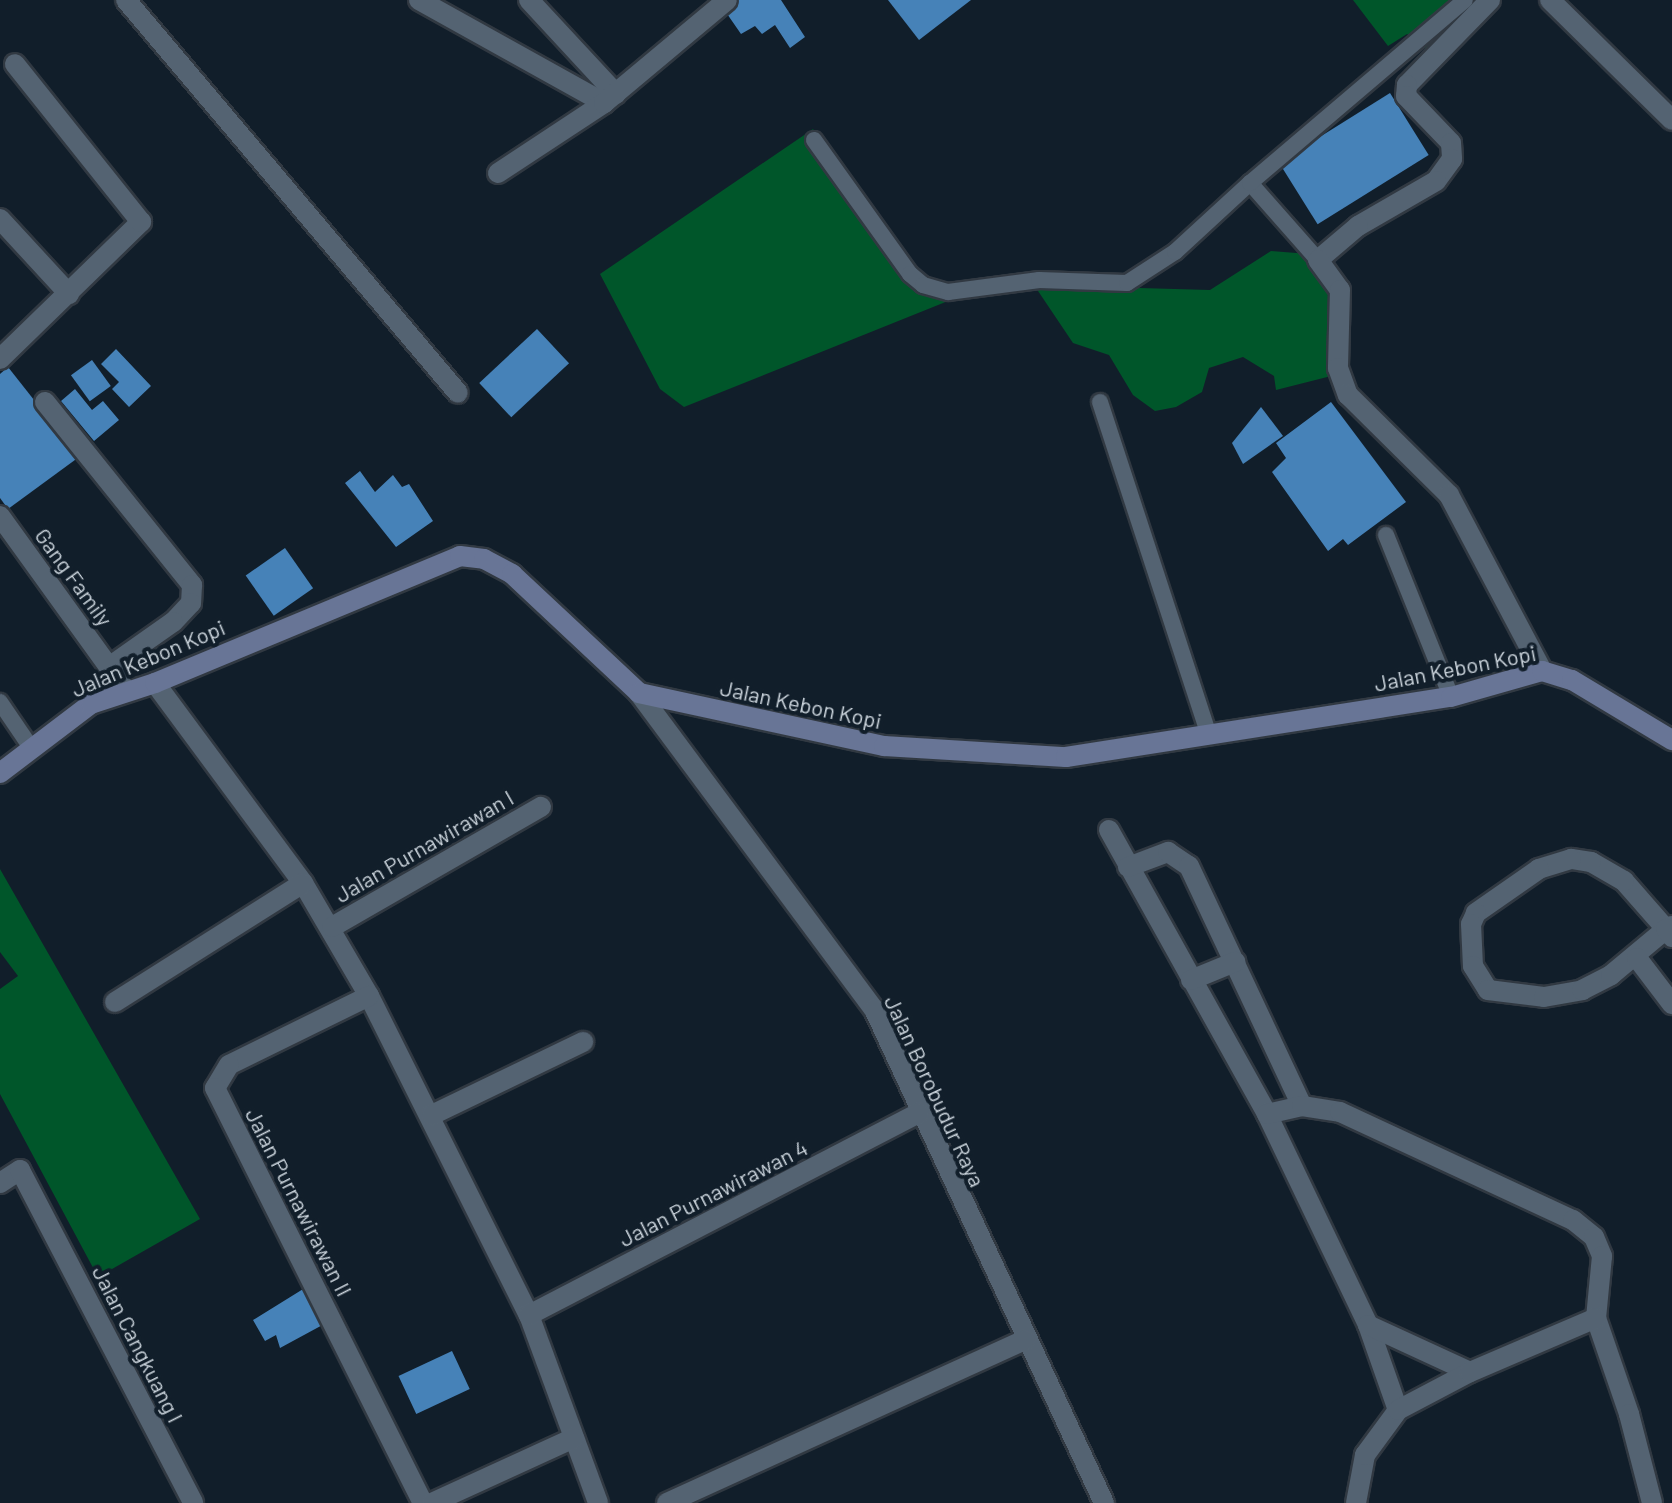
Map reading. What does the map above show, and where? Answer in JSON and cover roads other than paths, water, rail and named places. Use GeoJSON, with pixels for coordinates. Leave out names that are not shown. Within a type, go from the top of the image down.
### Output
{"type":"FeatureCollection","features":[{"type":"Feature","properties":{"kind":"main road","name":"Jalan Kebon Kopi"},"geometry":{"type":"LineString","coordinates":[[0,773],[91,704],[155,683],[460,556],[484,559],[512,574],[639,693],[884,746],[1066,757],[1451,697],[1542,671],[1572,680],[1672,740]]}},
{"type":"Feature","properties":{"kind":"street"},"geometry":{"type":"LineString","coordinates":[[126,0],[458,393]]}},
{"type":"Feature","properties":{"kind":"street"},"geometry":{"type":"LineString","coordinates":[[419,0],[610,98]]}},
{"type":"Feature","properties":{"kind":"street"},"geometry":{"type":"LineString","coordinates":[[529,0],[610,98]]}},
{"type":"Feature","properties":{"kind":"street"},"geometry":{"type":"LineString","coordinates":[[1490,0],[1407,85],[1406,96],[1451,143],[1452,159],[1436,181],[1358,226],[1318,260],[1340,290],[1338,368],[1348,395],[1449,495],[1542,671]]}},
{"type":"Feature","properties":{"kind":"street"},"geometry":{"type":"LineString","coordinates":[[1550,0],[1672,120]]}},
{"type":"Feature","properties":{"kind":"street"},"geometry":{"type":"LineString","coordinates":[[498,173],[610,98],[722,2]]}},
{"type":"Feature","properties":{"kind":"street"},"geometry":{"type":"LineString","coordinates":[[0,359],[141,222],[15,64]]}},
{"type":"Feature","properties":{"kind":"street"},"geometry":{"type":"LineString","coordinates":[[0,219],[69,294]]}},
{"type":"Feature","properties":{"kind":"street"},"geometry":{"type":"LineString","coordinates":[[45,402],[192,585],[191,603],[173,622],[109,667]]}},
{"type":"Feature","properties":{"kind":"street","name":"Gang Family"},"geometry":{"type":"LineString","coordinates":[[0,516],[126,691]]}},
{"type":"Feature","properties":{"kind":"street"},"geometry":{"type":"LineString","coordinates":[[155,683],[332,927],[432,1115],[529,1315],[598,1503]]}},
{"type":"Feature","properties":{"kind":"street","name":"Jalan Borobudur Raya"},"geometry":{"type":"LineString","coordinates":[[639,693],[874,1009],[919,1113],[1104,1503]]}},
{"type":"Feature","properties":{"kind":"street","name":"Jalan Purnawirawan I"},"geometry":{"type":"LineString","coordinates":[[332,927],[541,807]]}},
{"type":"Feature","properties":{"kind":"street"},"geometry":{"type":"LineString","coordinates":[[1109,830],[1267,1114],[1368,1325],[1398,1410]]}},
{"type":"Feature","properties":{"kind":"street"},"geometry":{"type":"LineString","coordinates":[[1128,867],[1168,852],[1180,857],[1235,962],[1302,1106]]}},
{"type":"Feature","properties":{"kind":"street"},"geometry":{"type":"LineString","coordinates":[[1571,859],[1591,862],[1624,881],[1670,930],[1637,958],[1582,990],[1514,996],[1488,990],[1473,966],[1471,924],[1476,913],[1539,869],[1571,859]]}},
{"type":"Feature","properties":{"kind":"street"},"geometry":{"type":"LineString","coordinates":[[115,1002],[303,883]]}},
{"type":"Feature","properties":{"kind":"street"},"geometry":{"type":"LineString","coordinates":[[1637,958],[1672,1004]]}},
{"type":"Feature","properties":{"kind":"street"},"geometry":{"type":"LineString","coordinates":[[1191,980],[1235,962]]}},
{"type":"Feature","properties":{"kind":"street","name":"Jalan Purnawirawan II"},"geometry":{"type":"LineString","coordinates":[[369,996],[229,1065],[215,1088],[423,1503]]}},
{"type":"Feature","properties":{"kind":"street"},"geometry":{"type":"LineString","coordinates":[[432,1115],[583,1042]]}},
{"type":"Feature","properties":{"kind":"street"},"geometry":{"type":"LineString","coordinates":[[1267,1114],[1302,1106],[1349,1116],[1573,1220],[1594,1237],[1602,1256],[1596,1318],[1652,1503]]}},
{"type":"Feature","properties":{"kind":"street","name":"Jalan Purnawirawan 4"},"geometry":{"type":"LineString","coordinates":[[529,1315],[919,1113]]}},
{"type":"Feature","properties":{"kind":"street","name":"Jalan Cangkuang I"},"geometry":{"type":"LineString","coordinates":[[0,1183],[20,1170],[193,1503]]}},
{"type":"Feature","properties":{"kind":"street"},"geometry":{"type":"LineString","coordinates":[[1356,1503],[1365,1455],[1398,1410],[1470,1372],[1596,1318]]}},
{"type":"Feature","properties":{"kind":"street"},"geometry":{"type":"LineString","coordinates":[[1368,1325],[1470,1372]]}},
{"type":"Feature","properties":{"kind":"street"},"geometry":{"type":"LineString","coordinates":[[667,1503],[1025,1340]]}},
{"type":"Feature","properties":{"kind":"street"},"geometry":{"type":"LineString","coordinates":[[432,1503],[574,1438]]}},
{"type":"Feature","properties":{"kind":"lane"},"geometry":{"type":"LineString","coordinates":[[814,140],[910,274],[923,285],[948,292],[1039,280],[1127,283],[1175,252],[1250,183],[1465,0]]}},
{"type":"Feature","properties":{"kind":"lane"},"geometry":{"type":"LineString","coordinates":[[1250,183],[1318,260]]}},
{"type":"Feature","properties":{"kind":"lane"},"geometry":{"type":"LineString","coordinates":[[1100,402],[1209,735]]}},
{"type":"Feature","properties":{"kind":"lane"},"geometry":{"type":"LineString","coordinates":[[1386,535],[1451,697]]}},
{"type":"Feature","properties":{"kind":"lane"},"geometry":{"type":"LineString","coordinates":[[0,702],[32,749]]}}]}
